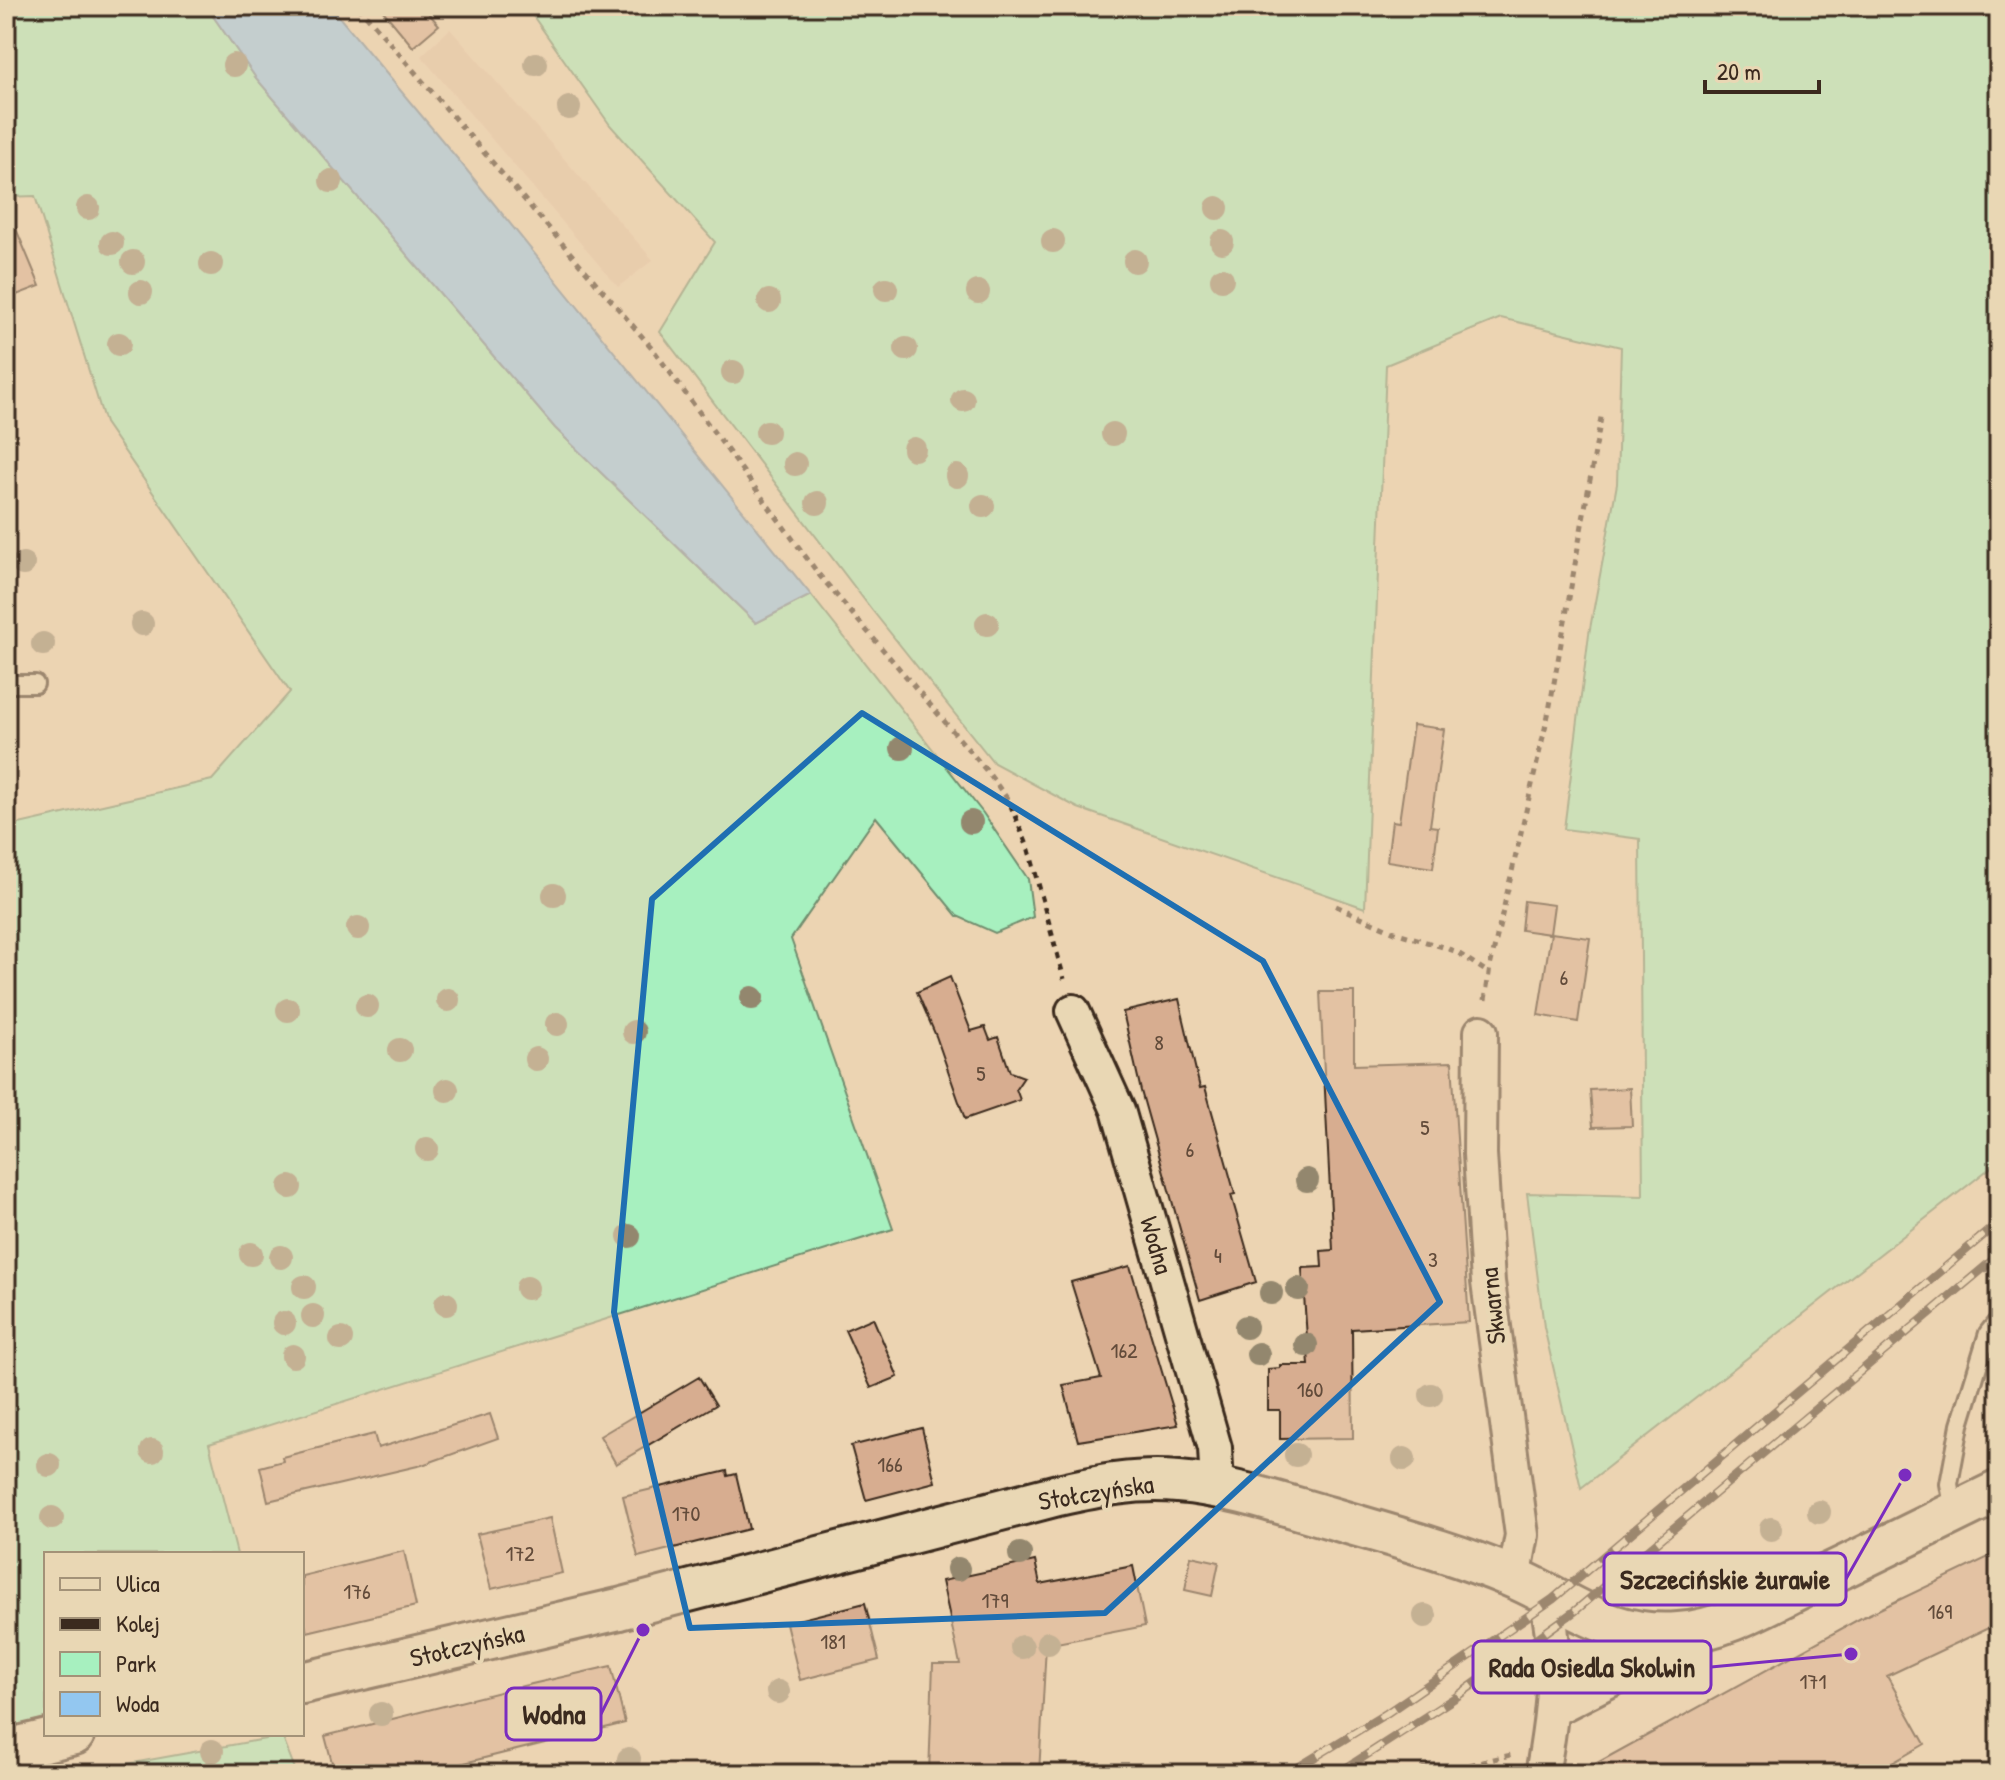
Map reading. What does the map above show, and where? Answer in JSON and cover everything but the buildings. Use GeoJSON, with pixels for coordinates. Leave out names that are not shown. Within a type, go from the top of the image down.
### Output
{"type":"FeatureCollection","features":[{"type":"Feature","properties":{"kind":"street","name":"Wodna"},"geometry":{"type":"LineString","coordinates":[[1073,1011],[1122,1124],[1215,1448],[1216,1467],[1212,1486]]}},
{"type":"Feature","properties":{"kind":"street","name":"Skwarna"},"geometry":{"type":"LineString","coordinates":[[1481,1032],[1480,1154],[1488,1282],[1530,1586]]}},
{"type":"Feature","properties":{"kind":"street","name":"Stołczyńska"},"geometry":{"type":"LineString","coordinates":[[304,1683],[619,1609],[1089,1488],[1159,1481],[1212,1486],[1460,1556],[1530,1586],[1593,1619],[1644,1633],[1681,1633],[1720,1624],[1772,1601],[1999,1491]]}},
{"type":"Feature","properties":{"kind":"street"},"geometry":{"type":"LineString","coordinates":[[1530,1586],[1552,1629],[1552,1710],[1545,1761]]}},
{"type":"Feature","properties":{"kind":"street"},"geometry":{"type":"LineString","coordinates":[[1552,1710],[1720,1624]]}},
{"type":"Feature","properties":{"kind":"street"},"geometry":{"type":"LineString","coordinates":[[6,1750],[66,1736]]}},
{"type":"Feature","properties":{"kind":"lane"},"geometry":{"type":"LineString","coordinates":[[6,684],[35,684]]}},
{"type":"Feature","properties":{"kind":"lane"},"geometry":{"type":"LineString","coordinates":[[1954,1513],[1949,1484],[1960,1425],[1988,1333],[1999,1319]]}},
{"type":"Feature","properties":{"kind":"path"},"geometry":{"type":"LineString","coordinates":[[358,6],[652,348],[820,576],[1009,801],[1029,850],[1073,1011]]}},
{"type":"Feature","properties":{"kind":"path"},"geometry":{"type":"LineString","coordinates":[[1481,1032],[1489,973],[1549,711],[1602,412]]}},
{"type":"Feature","properties":{"kind":"path"},"geometry":{"type":"LineString","coordinates":[[1336,906],[1395,932],[1455,951],[1489,973]]}},
{"type":"Feature","properties":{"kind":"path"},"geometry":{"type":"LineString","coordinates":[[1411,1774],[1421,1769],[1545,1761]]}},
{"type":"Feature","properties":{"kind":"highlighted area"},"geometry":{"type":"Polygon","coordinates":[[[862,713],[1263,961],[1440,1302],[1105,1613],[690,1628],[614,1312],[652,899],[862,713]]]}},
{"type":"Feature","properties":{"kind":"shaded area"},"geometry":{"type":"Polygon","coordinates":[[[450,29],[653,260],[618,287],[421,56],[450,29]]]}},
{"type":"Feature","properties":{"kind":"green space"},"geometry":{"type":"Polygon","coordinates":[[[6,6],[206,6],[256,78],[555,428],[756,623],[811,595],[983,813],[1028,879],[1033,917],[995,933],[957,916],[876,817],[791,939],[893,1229],[209,1444],[236,1552],[44,1552],[44,1719],[6,1729],[6,827],[212,780],[290,692],[105,423],[35,196],[6,197],[6,6]]]}},
{"type":"Feature","properties":{"kind":"green space"},"geometry":{"type":"Polygon","coordinates":[[[526,6],[1999,6],[1999,1161],[1581,1488],[1544,1327],[1527,1193],[1643,1196],[1640,839],[1564,829],[1589,634],[1617,484],[1621,347],[1501,318],[1386,365],[1365,908],[1078,808],[994,763],[872,610],[660,332],[715,242],[610,125],[526,6]]]}},
{"type":"Feature","properties":{"kind":"green space"},"geometry":{"type":"Polygon","coordinates":[[[282,1736],[297,1774],[72,1774],[282,1736]]]}},
{"type":"Feature","properties":{"kind":"water"},"geometry":{"type":"Polygon","coordinates":[[[206,6],[330,6],[811,595],[756,623],[555,428],[256,78],[206,6]]]}},
{"type":"Feature","properties":{"kind":"railway"},"geometry":{"type":"LineString","coordinates":[[1287,1774],[1387,1713],[1553,1599],[1999,1222]]}},
{"type":"Feature","properties":{"kind":"railway"},"geometry":{"type":"LineString","coordinates":[[1337,1774],[1456,1697],[1575,1611],[1999,1255]]}},
{"type":"Feature","properties":{"kind":"place","name":"Szczecińskie żurawie"},"geometry":{"type":"Point","coordinates":[1905,1475]}},
{"type":"Feature","properties":{"kind":"place","name":"Wodna"},"geometry":{"type":"Point","coordinates":[643,1630]}},
{"type":"Feature","properties":{"kind":"place","name":"Rada Osiedla Skolwin"},"geometry":{"type":"Point","coordinates":[1851,1654]}}]}
